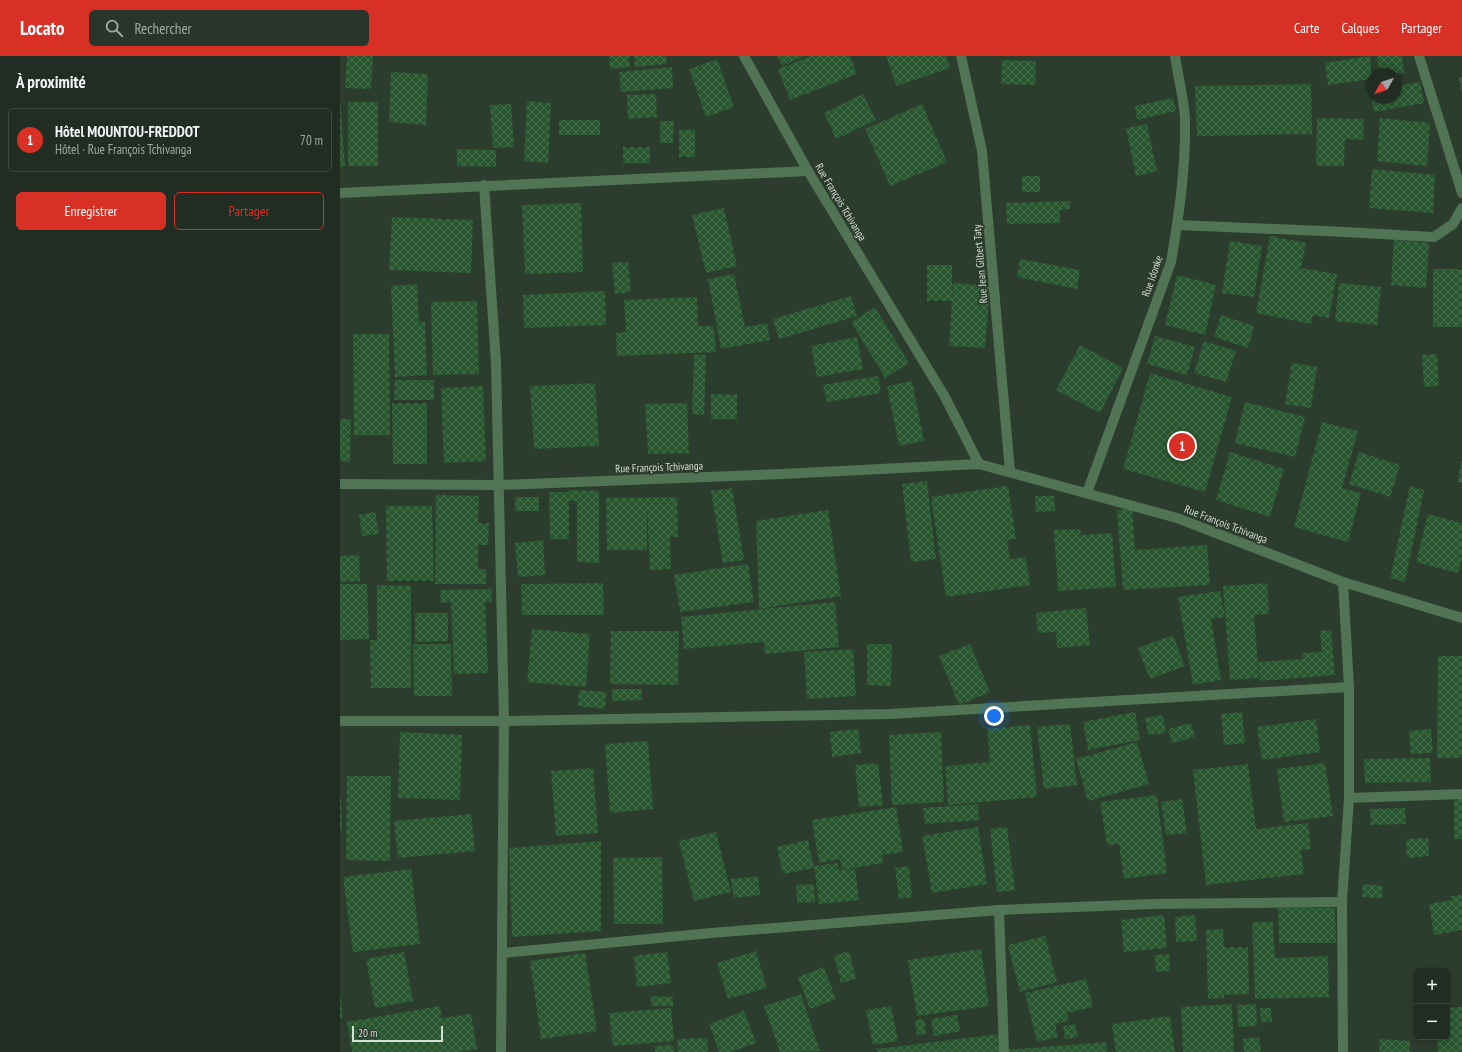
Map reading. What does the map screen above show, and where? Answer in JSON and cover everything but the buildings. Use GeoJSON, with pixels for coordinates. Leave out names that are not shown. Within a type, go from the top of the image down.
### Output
{"type":"FeatureCollection","features":[{"type":"Feature","properties":{"kind":"street","name":"Rue François Tchivanga"},"geometry":{"type":"LineString","coordinates":[[744,56],[808,171],[945,397],[979,464]]}},
{"type":"Feature","properties":{"kind":"street","name":"Rue Jean Gilbert Taty"},"geometry":{"type":"LineString","coordinates":[[961,56],[982,151],[1010,472]]}},
{"type":"Feature","properties":{"kind":"street","name":"Rue Idonke"},"geometry":{"type":"LineString","coordinates":[[1087,493],[1171,262],[1178,225],[1183,176],[1185,118],[1174,56]]}},
{"type":"Feature","properties":{"kind":"street"},"geometry":{"type":"LineString","coordinates":[[1419,56],[1462,193]]}},
{"type":"Feature","properties":{"kind":"street"},"geometry":{"type":"LineString","coordinates":[[340,193],[484,185],[808,171]]}},
{"type":"Feature","properties":{"kind":"street"},"geometry":{"type":"LineString","coordinates":[[484,185],[496,363],[500,484],[504,721],[500,1052]]}},
{"type":"Feature","properties":{"kind":"street"},"geometry":{"type":"LineString","coordinates":[[1178,225],[1337,231],[1434,238],[1453,224],[1462,208]]}},
{"type":"Feature","properties":{"kind":"street","name":"Rue François Tchivanga"},"geometry":{"type":"LineString","coordinates":[[340,484],[500,484],[782,474],[979,464],[1177,518],[1343,582],[1462,618]]}},
{"type":"Feature","properties":{"kind":"street"},"geometry":{"type":"LineString","coordinates":[[1343,582],[1349,687],[1349,798],[1342,902],[1343,1052]]}},
{"type":"Feature","properties":{"kind":"street"},"geometry":{"type":"LineString","coordinates":[[340,720],[504,721],[890,714],[1349,687]]}},
{"type":"Feature","properties":{"kind":"street"},"geometry":{"type":"LineString","coordinates":[[1349,798],[1462,794]]}},
{"type":"Feature","properties":{"kind":"street"},"geometry":{"type":"LineString","coordinates":[[502,953],[718,932],[999,910],[1153,904],[1342,902]]}},
{"type":"Feature","properties":{"kind":"street"},"geometry":{"type":"LineString","coordinates":[[999,910],[1004,1052]]}},
{"type":"Feature","properties":{"kind":"place","name":"Hôtel MOUNTOU-FREDDOT"},"geometry":{"type":"Point","coordinates":[1182,446]}}]}
